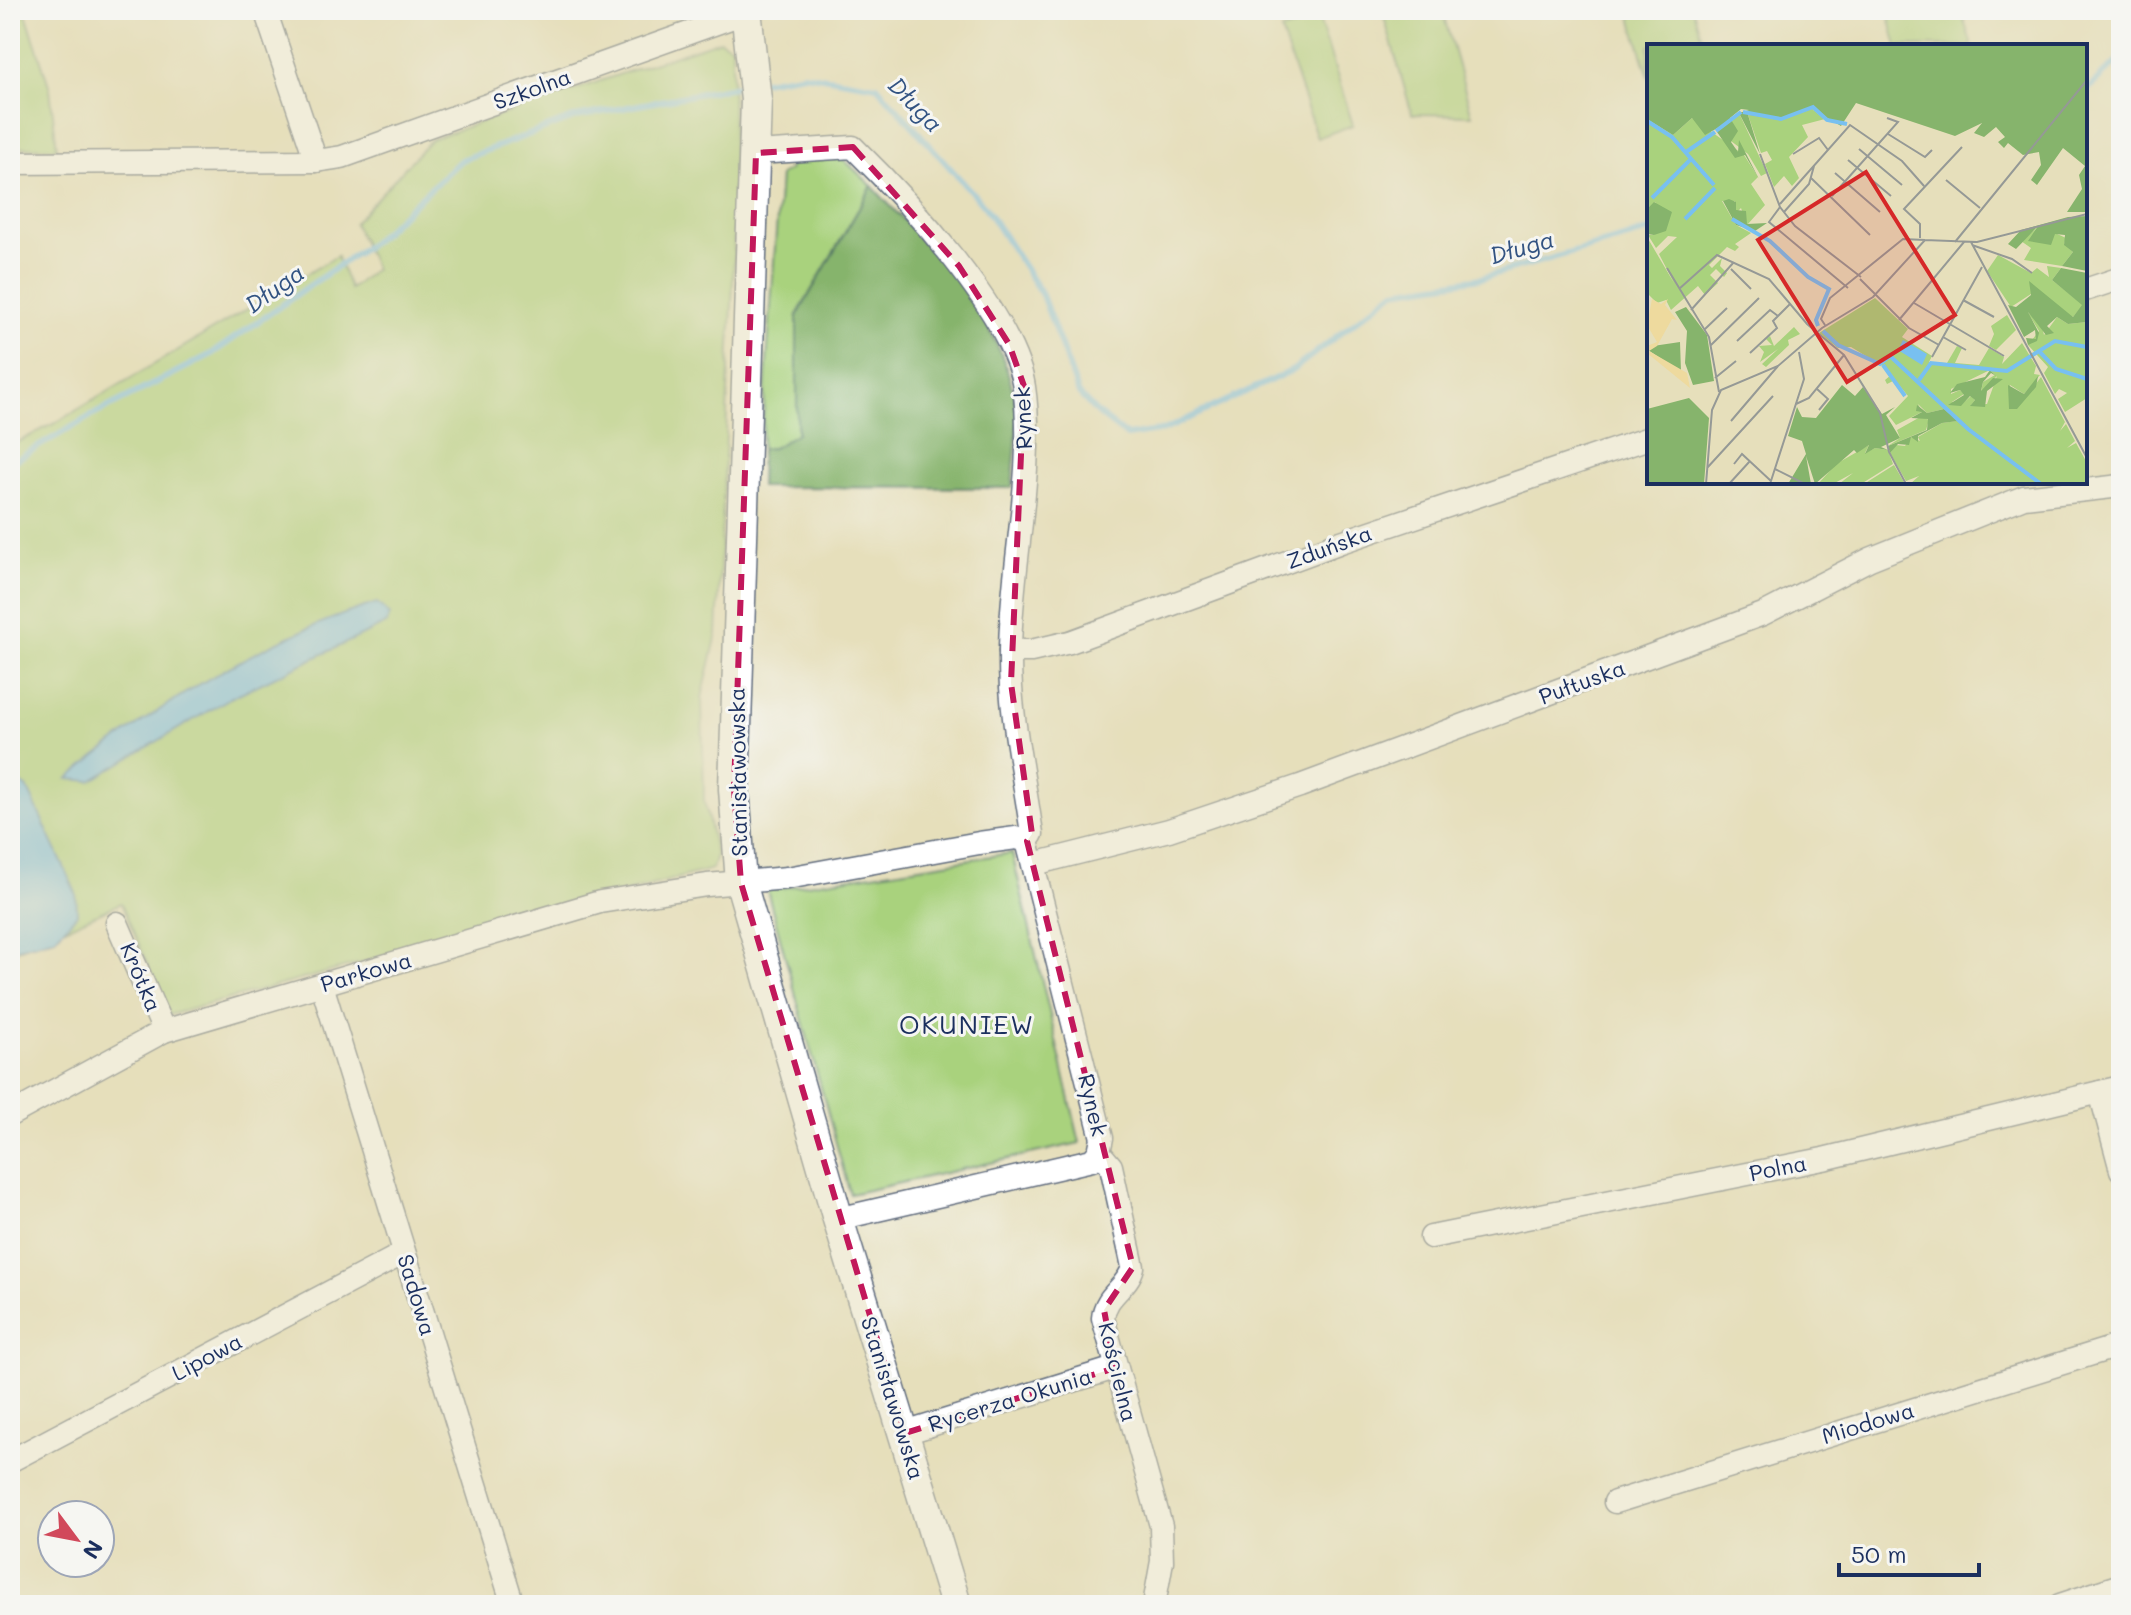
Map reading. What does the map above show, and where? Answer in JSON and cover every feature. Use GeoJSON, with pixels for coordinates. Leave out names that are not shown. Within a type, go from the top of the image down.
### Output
{"type":"FeatureCollection","features":[{"type":"Feature","properties":{"kind":"main road","name":"Stanisławowska"},"geometry":{"type":"LineString","coordinates":[[749,11],[756,100],[756,153],[734,789],[741,883],[838,1219],[956,1605]]}},
{"type":"Feature","properties":{"kind":"street"},"geometry":{"type":"LineString","coordinates":[[265,10],[316,161]]}},
{"type":"Feature","properties":{"kind":"street","name":"Szkolna"},"geometry":{"type":"LineString","coordinates":[[10,163],[316,161],[342,157],[749,11]]}},
{"type":"Feature","properties":{"kind":"street","name":"Rynek"},"geometry":{"type":"LineString","coordinates":[[756,153],[853,147],[959,266],[1009,344],[1024,386],[1025,455],[1010,651],[1032,834],[1027,841],[1102,1138],[1099,1152],[1092,1160],[838,1219]]}},
{"type":"Feature","properties":{"kind":"street"},"geometry":{"type":"LineString","coordinates":[[2087,289],[2121,278]]}},
{"type":"Feature","properties":{"kind":"street","name":"Zduńska"},"geometry":{"type":"LineString","coordinates":[[1010,651],[1031,651],[1070,642],[1341,542],[1647,439]]}},
{"type":"Feature","properties":{"kind":"street","name":"Pułtuska"},"geometry":{"type":"LineString","coordinates":[[1034,864],[1169,830],[1344,770],[1763,614],[1870,559],[2024,497],[2121,486]]}},
{"type":"Feature","properties":{"kind":"street"},"geometry":{"type":"LineString","coordinates":[[741,883],[979,843],[1016,838],[1027,841]]}},
{"type":"Feature","properties":{"kind":"street","name":"Parkowa"},"geometry":{"type":"LineString","coordinates":[[10,1115],[164,1031],[600,902],[741,883]]}},
{"type":"Feature","properties":{"kind":"street","name":"Krótka"},"geometry":{"type":"LineString","coordinates":[[117,923],[164,1031]]}},
{"type":"Feature","properties":{"kind":"street","name":"Sadowa"},"geometry":{"type":"LineString","coordinates":[[322,985],[513,1605]]}},
{"type":"Feature","properties":{"kind":"street"},"geometry":{"type":"LineString","coordinates":[[2110,1090],[2121,1170]]}},
{"type":"Feature","properties":{"kind":"street","name":"Polna"},"geometry":{"type":"LineString","coordinates":[[1431,1237],[1823,1159],[2110,1090]]}},
{"type":"Feature","properties":{"kind":"street","name":"Kościelna"},"geometry":{"type":"LineString","coordinates":[[1099,1152],[1111,1166],[1133,1267],[1131,1277],[1115,1289],[1104,1310],[1115,1368],[1161,1526],[1162,1561],[1154,1605]]}},
{"type":"Feature","properties":{"kind":"street","name":"Lipowa"},"geometry":{"type":"LineString","coordinates":[[10,1461],[404,1253]]}},
{"type":"Feature","properties":{"kind":"street","name":"Miodowa"},"geometry":{"type":"LineString","coordinates":[[1615,1502],[2121,1345]]}},
{"type":"Feature","properties":{"kind":"street","name":"Rycerza Okunia"},"geometry":{"type":"LineString","coordinates":[[905,1433],[1115,1368]]}},
{"type":"Feature","properties":{"kind":"street"},"geometry":{"type":"LineString","coordinates":[[2060,1605],[2121,1585]]}},
{"type":"Feature","properties":{"kind":"highlighted area"},"geometry":{"type":"Polygon","coordinates":[[[853,147],[959,266],[1009,344],[1024,386],[1011,683],[1032,834],[1027,841],[1133,1267],[1104,1310],[1115,1368],[905,1433],[741,883],[734,789],[756,153],[853,147]]]}},
{"type":"Feature","properties":{"kind":"green space"},"geometry":{"type":"Polygon","coordinates":[[[10,10],[25,10],[50,89],[57,148],[10,147],[10,10]]]}},
{"type":"Feature","properties":{"kind":"green space"},"geometry":{"type":"Polygon","coordinates":[[[1382,10],[1442,10],[1472,115],[1412,114],[1382,10]]]}},
{"type":"Feature","properties":{"kind":"green space"},"geometry":{"type":"Polygon","coordinates":[[[1629,10],[1693,10],[1703,44],[1647,44],[1647,71],[1629,10]]]}},
{"type":"Feature","properties":{"kind":"green space"},"geometry":{"type":"Polygon","coordinates":[[[1887,10],[1961,10],[1971,44],[1896,44],[1887,10]]]}},
{"type":"Feature","properties":{"kind":"green space"},"geometry":{"type":"Polygon","coordinates":[[[1319,19],[1353,125],[1317,138],[1281,31],[1319,19]]]}},
{"type":"Feature","properties":{"kind":"green space"},"geometry":{"type":"Polygon","coordinates":[[[720,40],[732,47],[734,259],[717,634],[702,698],[704,800],[716,855],[712,869],[169,1015],[121,903],[10,953],[10,446],[55,423],[337,256],[350,289],[375,269],[354,223],[431,139],[720,40]]]}},
{"type":"Feature","properties":{"kind":"green space"},"geometry":{"type":"Polygon","coordinates":[[[840,156],[872,186],[797,315],[797,434],[773,448],[761,449],[780,175],[790,169],[789,160],[840,156]]]}},
{"type":"Feature","properties":{"kind":"green space"},"geometry":{"type":"Polygon","coordinates":[[[872,186],[962,287],[997,344],[1009,375],[1016,408],[1017,437],[1012,488],[760,487],[761,449],[773,448],[797,433],[797,316],[872,186]]]}},
{"type":"Feature","properties":{"kind":"green space"},"geometry":{"type":"Polygon","coordinates":[[[1012,853],[1080,1143],[850,1194],[767,890],[1012,853]]]}},
{"type":"Feature","properties":{"kind":"water"},"geometry":{"type":"Polygon","coordinates":[[[377,603],[390,615],[386,624],[230,698],[91,781],[68,779],[139,724],[214,676],[293,635],[377,603]]]}},
{"type":"Feature","properties":{"kind":"water"},"geometry":{"type":"Polygon","coordinates":[[[10,777],[27,787],[76,893],[77,914],[55,938],[10,950],[10,777]]]}},
{"type":"Feature","properties":{"kind":"waterway","name":"Długa"},"geometry":{"type":"LineString","coordinates":[[2087,90],[2121,58]]}},
{"type":"Feature","properties":{"kind":"waterway","name":"Długa"},"geometry":{"type":"LineString","coordinates":[[763,81],[804,74],[877,86],[985,207],[1042,295],[1079,394],[1097,413],[1127,436],[1164,430],[1293,370],[1395,291],[1481,278],[1647,232]]}},
{"type":"Feature","properties":{"kind":"waterway","name":"Długa"},"geometry":{"type":"LineString","coordinates":[[10,463],[91,416],[210,355],[374,241],[461,160],[576,117],[744,85]]}},
{"type":"Feature","properties":{"kind":"district","name":"OKUNIEW"},"geometry":{"type":"Point","coordinates":[967,1025]}}]}
